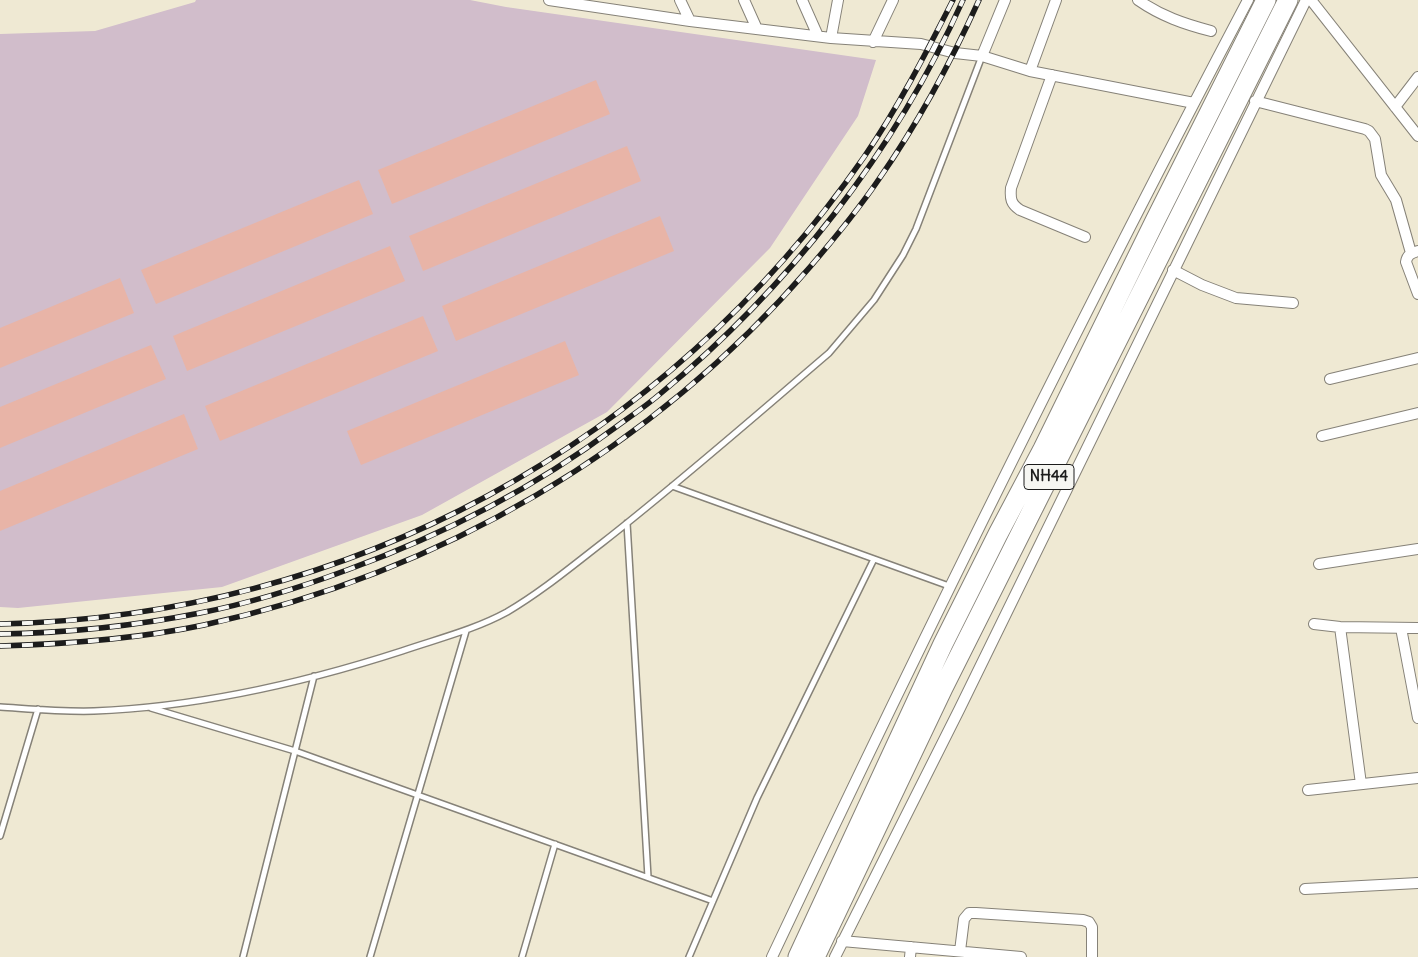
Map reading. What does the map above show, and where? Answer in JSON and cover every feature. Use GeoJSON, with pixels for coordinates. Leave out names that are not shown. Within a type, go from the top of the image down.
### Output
{"type":"FeatureCollection","features":[{"type":"Feature","properties":{"kind":"highway","name":"NH44"},"geometry":{"type":"LineString","coordinates":[[798,957],[943,644],[1043,449],[1266,0]]}},
{"type":"Feature","properties":{"kind":"highway","name":"NH44"},"geometry":{"type":"LineString","coordinates":[[815,957],[943,688],[1288,0]]}},
{"type":"Feature","properties":{"kind":"street"},"geometry":{"type":"LineString","coordinates":[[549,0],[606,4],[690,21],[831,38],[921,44],[955,53],[982,56],[1030,71],[1194,103]]}},
{"type":"Feature","properties":{"kind":"street"},"geometry":{"type":"LineString","coordinates":[[680,0],[690,21]]}},
{"type":"Feature","properties":{"kind":"street"},"geometry":{"type":"LineString","coordinates":[[744,0],[757,29]]}},
{"type":"Feature","properties":{"kind":"street"},"geometry":{"type":"LineString","coordinates":[[802,0],[818,36]]}},
{"type":"Feature","properties":{"kind":"street"},"geometry":{"type":"LineString","coordinates":[[831,38],[838,0]]}},
{"type":"Feature","properties":{"kind":"street"},"geometry":{"type":"LineString","coordinates":[[873,42],[893,0]]}},
{"type":"Feature","properties":{"kind":"street"},"geometry":{"type":"LineString","coordinates":[[982,56],[1005,0]]}},
{"type":"Feature","properties":{"kind":"street"},"geometry":{"type":"LineString","coordinates":[[1030,71],[1056,0]]}},
{"type":"Feature","properties":{"kind":"street"},"geometry":{"type":"LineString","coordinates":[[1138,0],[1168,18],[1211,31]]}},
{"type":"Feature","properties":{"kind":"street"},"geometry":{"type":"LineString","coordinates":[[772,957],[949,586],[1248,0]]}},
{"type":"Feature","properties":{"kind":"street"},"geometry":{"type":"LineString","coordinates":[[835,957],[964,701],[1306,0]]}},
{"type":"Feature","properties":{"kind":"street"},"geometry":{"type":"LineString","coordinates":[[1311,0],[1418,136]]}},
{"type":"Feature","properties":{"kind":"street"},"geometry":{"type":"LineString","coordinates":[[1052,75],[1010,188],[1010,198],[1012,205],[1020,210],[1085,236]]}},
{"type":"Feature","properties":{"kind":"street"},"geometry":{"type":"LineString","coordinates":[[1396,107],[1418,77]]}},
{"type":"Feature","properties":{"kind":"street"},"geometry":{"type":"LineString","coordinates":[[1255,102],[1364,129],[1373,135],[1381,175],[1396,200],[1415,252],[1407,257],[1406,262],[1418,294]]}},
{"type":"Feature","properties":{"kind":"street"},"geometry":{"type":"LineString","coordinates":[[1173,270],[1202,285],[1236,298],[1293,303]]}},
{"type":"Feature","properties":{"kind":"street"},"geometry":{"type":"LineString","coordinates":[[1330,379],[1418,358]]}},
{"type":"Feature","properties":{"kind":"street"},"geometry":{"type":"LineString","coordinates":[[1322,436],[1418,413]]}},
{"type":"Feature","properties":{"kind":"street"},"geometry":{"type":"LineString","coordinates":[[1320,564],[1418,549]]}},
{"type":"Feature","properties":{"kind":"street"},"geometry":{"type":"LineString","coordinates":[[1314,624],[1340,627],[1418,628]]}},
{"type":"Feature","properties":{"kind":"street"},"geometry":{"type":"LineString","coordinates":[[1340,627],[1361,784]]}},
{"type":"Feature","properties":{"kind":"street"},"geometry":{"type":"LineString","coordinates":[[1401,628],[1418,716]]}},
{"type":"Feature","properties":{"kind":"street"},"geometry":{"type":"LineString","coordinates":[[1308,790],[1418,778]]}},
{"type":"Feature","properties":{"kind":"street"},"geometry":{"type":"LineString","coordinates":[[1305,889],[1418,883]]}},
{"type":"Feature","properties":{"kind":"street"},"geometry":{"type":"LineString","coordinates":[[960,951],[964,919],[969,913],[976,913],[1083,920],[1089,922],[1092,928],[1092,957]]}},
{"type":"Feature","properties":{"kind":"street"},"geometry":{"type":"LineString","coordinates":[[842,941],[911,952],[960,951],[1021,957]]}},
{"type":"Feature","properties":{"kind":"lane"},"geometry":{"type":"LineString","coordinates":[[0,707],[94,711],[148,707],[224,696],[359,664],[466,631],[506,612],[537,593],[627,523],[829,353],[874,300],[889,279],[916,229],[982,56]]}},
{"type":"Feature","properties":{"kind":"lane"},"geometry":{"type":"LineString","coordinates":[[672,486],[949,586]]}},
{"type":"Feature","properties":{"kind":"lane"},"geometry":{"type":"LineString","coordinates":[[627,523],[648,877]]}},
{"type":"Feature","properties":{"kind":"lane"},"geometry":{"type":"LineString","coordinates":[[688,957],[757,798],[874,559]]}},
{"type":"Feature","properties":{"kind":"lane"},"geometry":{"type":"LineString","coordinates":[[370,957],[466,631]]}},
{"type":"Feature","properties":{"kind":"lane"},"geometry":{"type":"LineString","coordinates":[[243,957],[314,676]]}},
{"type":"Feature","properties":{"kind":"lane"},"geometry":{"type":"LineString","coordinates":[[148,707],[295,751],[713,901]]}},
{"type":"Feature","properties":{"kind":"lane"},"geometry":{"type":"LineString","coordinates":[[0,836],[38,709]]}},
{"type":"Feature","properties":{"kind":"lane"},"geometry":{"type":"LineString","coordinates":[[522,957],[555,844]]}},
{"type":"Feature","properties":{"kind":"shaded area"},"geometry":{"type":"Polygon","coordinates":[[[196,0],[470,0],[506,7],[876,60],[858,116],[770,248],[607,412],[422,515],[222,587],[18,608],[0,607],[0,34],[95,31],[195,2],[196,0]]]}},
{"type":"Feature","properties":{"kind":"building"},"geometry":{"type":"Polygon","coordinates":[[[596,80],[610,114],[392,204],[378,170],[596,80]]]}},
{"type":"Feature","properties":{"kind":"building"},"geometry":{"type":"Polygon","coordinates":[[[627,146],[641,181],[423,271],[409,236],[627,146]]]}},
{"type":"Feature","properties":{"kind":"building"},"geometry":{"type":"Polygon","coordinates":[[[359,180],[373,214],[156,304],[141,270],[359,180]]]}},
{"type":"Feature","properties":{"kind":"building"},"geometry":{"type":"Polygon","coordinates":[[[660,216],[674,251],[456,341],[442,306],[660,216]]]}},
{"type":"Feature","properties":{"kind":"building"},"geometry":{"type":"Polygon","coordinates":[[[390,246],[405,281],[187,371],[173,336],[390,246]]]}},
{"type":"Feature","properties":{"kind":"building"},"geometry":{"type":"Polygon","coordinates":[[[120,278],[134,313],[0,368],[0,328],[120,278]]]}},
{"type":"Feature","properties":{"kind":"building"},"geometry":{"type":"Polygon","coordinates":[[[423,316],[438,351],[220,441],[205,406],[423,316]]]}},
{"type":"Feature","properties":{"kind":"building"},"geometry":{"type":"Polygon","coordinates":[[[565,341],[579,375],[361,465],[347,431],[565,341]]]}},
{"type":"Feature","properties":{"kind":"building"},"geometry":{"type":"Polygon","coordinates":[[[151,345],[166,379],[0,448],[0,407],[151,345]]]}},
{"type":"Feature","properties":{"kind":"building"},"geometry":{"type":"Polygon","coordinates":[[[184,414],[198,449],[0,531],[0,491],[184,414]]]}},
{"type":"Feature","properties":{"kind":"railway"},"geometry":{"type":"LineString","coordinates":[[0,624],[129,614],[254,588],[374,549],[488,496],[595,429],[694,350],[784,259],[864,157],[911,80],[953,0]]}},
{"type":"Feature","properties":{"kind":"railway"},"geometry":{"type":"LineString","coordinates":[[0,634],[50,632],[150,622],[219,609],[293,589],[383,556],[453,525],[520,490],[585,449],[649,403],[707,353],[752,309],[794,263],[871,164],[905,111],[936,56],[963,0]]}},
{"type":"Feature","properties":{"kind":"railway"},"geometry":{"type":"LineString","coordinates":[[0,646],[77,642],[153,634],[204,625],[291,602],[376,573],[458,537],[536,495],[611,447],[682,393],[748,333],[810,267],[837,235],[871,191],[907,136],[945,69],[979,0]]}}]}
